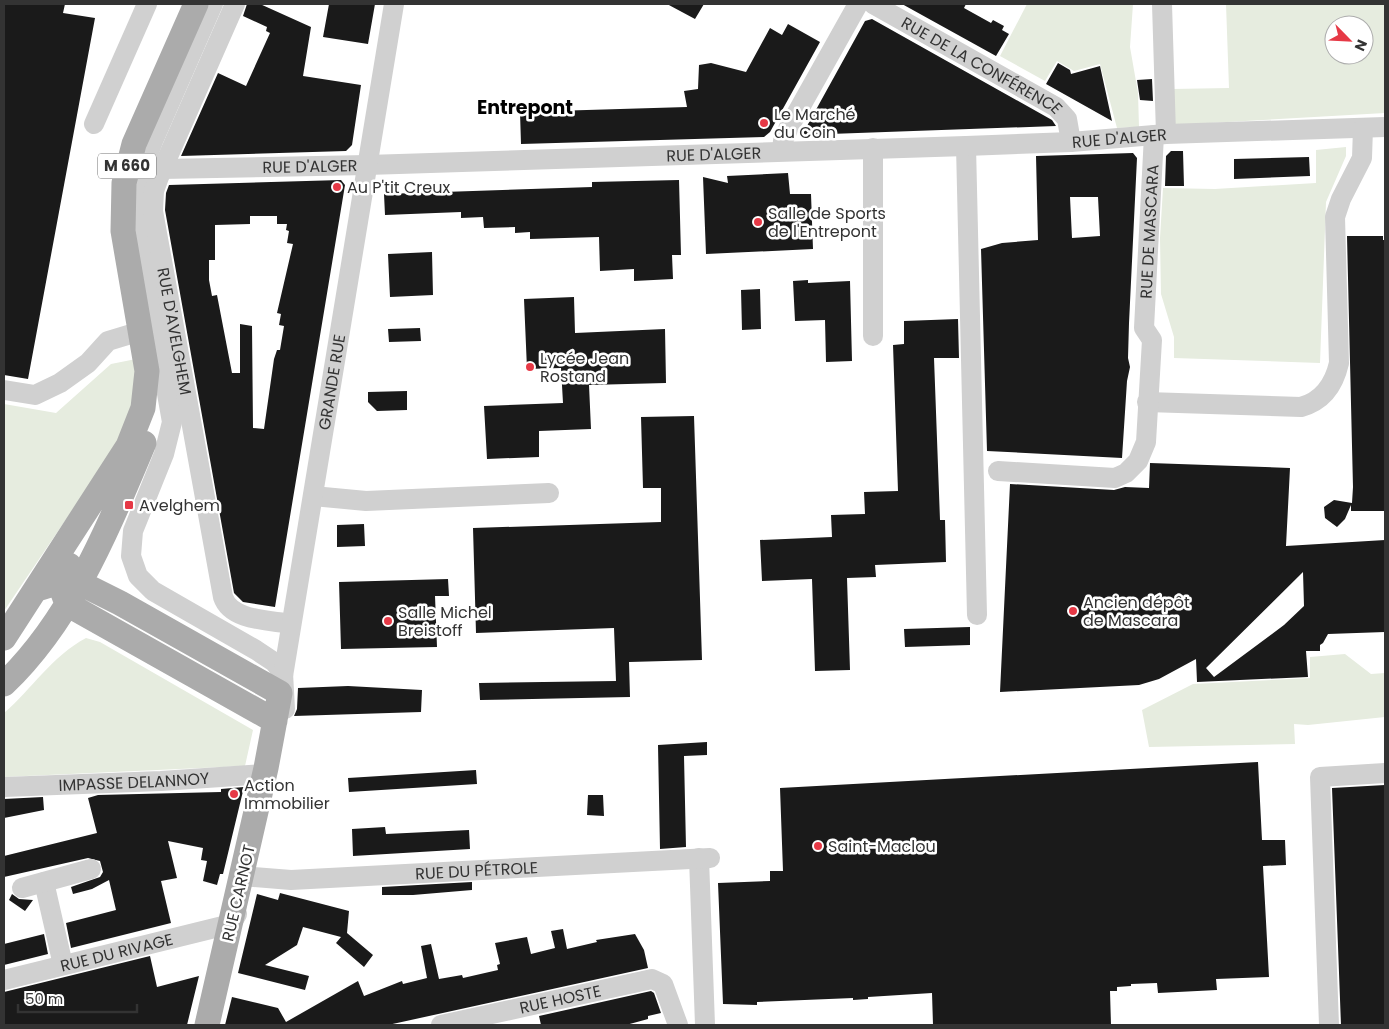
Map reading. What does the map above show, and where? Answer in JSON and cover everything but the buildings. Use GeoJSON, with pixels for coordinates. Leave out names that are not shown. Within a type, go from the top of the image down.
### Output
{"type":"FeatureCollection","features":[{"type":"Feature","properties":{"kind":"main road","name":"M 660"},"geometry":{"type":"LineString","coordinates":[[70,589],[136,461],[151,423],[153,388],[123,231],[124,183],[134,144],[196,4]]}},
{"type":"Feature","properties":{"kind":"main road","name":"M 660"},"geometry":{"type":"LineString","coordinates":[[37,589],[128,446],[143,408],[147,386],[142,336]]}},
{"type":"Feature","properties":{"kind":"main road"},"geometry":{"type":"LineString","coordinates":[[4,684],[35,651],[70,589],[70,562],[117,481],[138,439],[145,411],[147,386]]}},
{"type":"Feature","properties":{"kind":"main road"},"geometry":{"type":"LineString","coordinates":[[4,638],[37,589],[70,589],[282,683]]}},
{"type":"Feature","properties":{"kind":"main road"},"geometry":{"type":"LineString","coordinates":[[70,589],[275,722]]}},
{"type":"Feature","properties":{"kind":"main road","name":"GRANDE RUE"},"geometry":{"type":"LineString","coordinates":[[266,767],[282,683]]}},
{"type":"Feature","properties":{"kind":"main road","name":"RUE CARNOT"},"geometry":{"type":"LineString","coordinates":[[207,1025],[231,924],[246,877],[266,767]]}},
{"type":"Feature","properties":{"kind":"street"},"geometry":{"type":"LineString","coordinates":[[94,124],[147,4]]}},
{"type":"Feature","properties":{"kind":"street"},"geometry":{"type":"LineString","coordinates":[[213,4],[166,108],[142,173],[137,211],[138,228],[172,422],[164,454],[133,531],[131,556],[138,576],[153,591],[256,650],[282,683],[286,703],[277,764],[264,827],[246,877]]}},
{"type":"Feature","properties":{"kind":"street","name":"RUE D'AVELGHEM"},"geometry":{"type":"LineString","coordinates":[[235,4],[162,169],[154,191],[154,219],[223,597],[228,607],[240,614],[291,624]]}},
{"type":"Feature","properties":{"kind":"street","name":"GRANDE RUE"},"geometry":{"type":"LineString","coordinates":[[282,683],[394,4]]}},
{"type":"Feature","properties":{"kind":"street"},"geometry":{"type":"LineString","coordinates":[[782,151],[783,140],[788,128],[858,4]]}},
{"type":"Feature","properties":{"kind":"street","name":"RUE DE LA CONFÉRENCE"},"geometry":{"type":"LineString","coordinates":[[872,4],[1056,106],[1067,119],[1071,142]]}},
{"type":"Feature","properties":{"kind":"street","name":"RUE DE MASCARA"},"geometry":{"type":"LineString","coordinates":[[1148,402],[1152,340],[1144,328],[1160,134],[1162,4]]}},
{"type":"Feature","properties":{"kind":"street","name":"RUE D'ALGER"},"geometry":{"type":"LineString","coordinates":[[162,169],[367,165],[966,146],[1071,142],[1160,134],[1385,127]]}},
{"type":"Feature","properties":{"kind":"street"},"geometry":{"type":"LineString","coordinates":[[998,471],[1115,478],[1126,473],[1138,461],[1146,442],[1148,402],[1301,407],[1313,403],[1329,388],[1339,363],[1335,218],[1341,199],[1362,158],[1363,128]]}},
{"type":"Feature","properties":{"kind":"street"},"geometry":{"type":"LineString","coordinates":[[966,146],[978,614]]}},
{"type":"Feature","properties":{"kind":"street"},"geometry":{"type":"LineString","coordinates":[[873,148],[873,336]]}},
{"type":"Feature","properties":{"kind":"street"},"geometry":{"type":"LineString","coordinates":[[4,390],[35,395],[60,383],[88,363],[108,341],[142,336]]}},
{"type":"Feature","properties":{"kind":"street"},"geometry":{"type":"LineString","coordinates":[[313,496],[366,501],[549,494]]}},
{"type":"Feature","properties":{"kind":"street","name":"IMPASSE DELANNOY"},"geometry":{"type":"LineString","coordinates":[[4,787],[161,781],[266,767]]}},
{"type":"Feature","properties":{"kind":"street"},"geometry":{"type":"LineString","coordinates":[[1329,1025],[1320,776],[1385,773]]}},
{"type":"Feature","properties":{"kind":"street","name":"RUE DU PÉTROLE"},"geometry":{"type":"LineString","coordinates":[[246,877],[291,880],[704,858],[705,1025]]}},
{"type":"Feature","properties":{"kind":"street"},"geometry":{"type":"LineString","coordinates":[[22,888],[91,869]]}},
{"type":"Feature","properties":{"kind":"street"},"geometry":{"type":"LineString","coordinates":[[44,882],[63,965]]}},
{"type":"Feature","properties":{"kind":"street","name":"RUE DU RIVAGE"},"geometry":{"type":"LineString","coordinates":[[4,980],[231,924]]}},
{"type":"Feature","properties":{"kind":"street","name":"RUE HOSTE"},"geometry":{"type":"LineString","coordinates":[[441,1025],[652,979],[663,984],[678,1025]]}},
{"type":"Feature","properties":{"kind":"shaded area"},"geometry":{"type":"Polygon","coordinates":[[[1027,4],[1133,4],[1130,47],[1138,93],[1139,127],[1117,128],[1100,64],[1074,71],[1057,61],[1045,81],[1000,56],[1027,4]]]}},
{"type":"Feature","properties":{"kind":"shaded area"},"geometry":{"type":"Polygon","coordinates":[[[1226,4],[1385,4],[1385,113],[1173,125],[1172,89],[1229,88],[1226,4]]]}},
{"type":"Feature","properties":{"kind":"shaded area"},"geometry":{"type":"Polygon","coordinates":[[[1346,147],[1346,156],[1326,202],[1320,363],[1174,358],[1174,337],[1161,294],[1160,238],[1163,188],[1215,189],[1316,183],[1316,150],[1346,147]]]}},
{"type":"Feature","properties":{"kind":"shaded area"},"geometry":{"type":"Polygon","coordinates":[[[136,359],[134,398],[119,441],[4,611],[4,404],[56,413],[111,364],[136,359]]]}},
{"type":"Feature","properties":{"kind":"shaded area"},"geometry":{"type":"Polygon","coordinates":[[[86,638],[100,642],[253,730],[245,766],[4,777],[4,713],[52,663],[86,638]]]}},
{"type":"Feature","properties":{"kind":"shaded area"},"geometry":{"type":"Polygon","coordinates":[[[1345,654],[1371,674],[1385,673],[1385,717],[1308,725],[1294,724],[1295,744],[1149,747],[1142,710],[1193,684],[1310,678],[1310,657],[1345,654]]]}},
{"type":"Feature","properties":{"kind":"place","name":"Le Marché du Coin"},"geometry":{"type":"Point","coordinates":[764,123]}},
{"type":"Feature","properties":{"kind":"place","name":"Au P'tit Creux"},"geometry":{"type":"Point","coordinates":[337,187]}},
{"type":"Feature","properties":{"kind":"place","name":"Salle de Sports de l'Entrepont"},"geometry":{"type":"Point","coordinates":[758,222]}},
{"type":"Feature","properties":{"kind":"place","name":"Lycée Jean Rostand"},"geometry":{"type":"Point","coordinates":[530,367]}},
{"type":"Feature","properties":{"kind":"place","name":"Avelghem"},"geometry":{"type":"Point","coordinates":[129,505]}},
{"type":"Feature","properties":{"kind":"place","name":"Ancien dépôt de Mascara"},"geometry":{"type":"Point","coordinates":[1073,611]}},
{"type":"Feature","properties":{"kind":"place","name":"Salle Michel Breistoff"},"geometry":{"type":"Point","coordinates":[388,621]}},
{"type":"Feature","properties":{"kind":"place","name":"Action Immobilier"},"geometry":{"type":"Point","coordinates":[234,794]}},
{"type":"Feature","properties":{"kind":"place","name":"Saint-Maclou"},"geometry":{"type":"Point","coordinates":[818,846]}},
{"type":"Feature","properties":{"kind":"district","name":"Entrepont"},"geometry":{"type":"Point","coordinates":[525,107]}}]}
